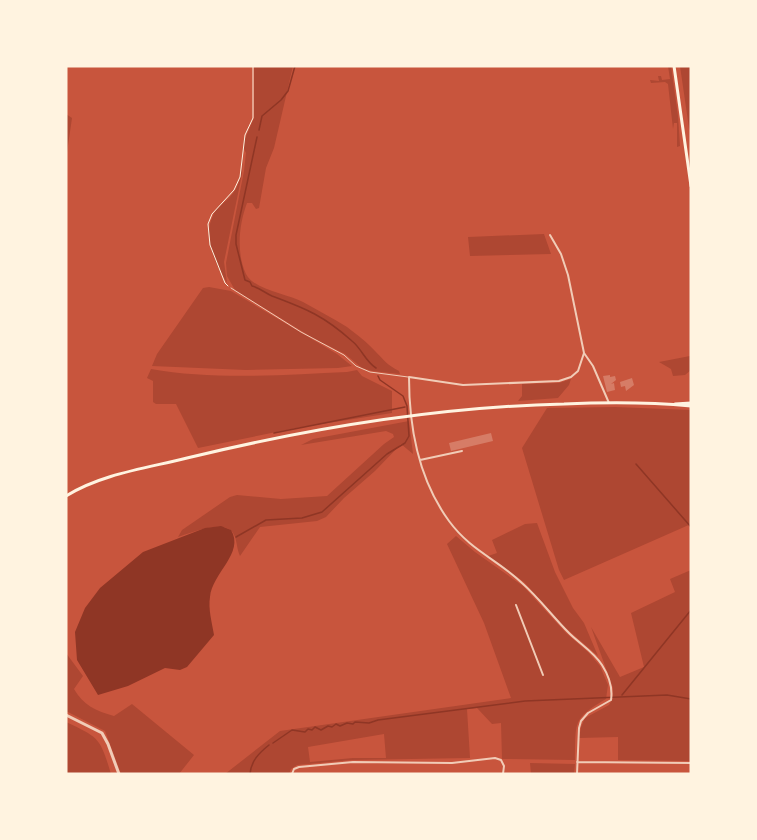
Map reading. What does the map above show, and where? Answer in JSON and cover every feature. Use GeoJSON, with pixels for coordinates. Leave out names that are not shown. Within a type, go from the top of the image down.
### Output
{"type":"FeatureCollection","features":[{"type":"Feature","properties":{"kind":"main road"},"geometry":{"type":"LineString","coordinates":[[674,66],[691,186]]}},
{"type":"Feature","properties":{"kind":"main road"},"geometry":{"type":"LineString","coordinates":[[66,496],[86,485],[220,450],[313,430],[417,414],[525,405],[690,403]]}},
{"type":"Feature","properties":{"kind":"street"},"geometry":{"type":"LineString","coordinates":[[550,235],[561,254],[568,275],[584,353],[593,366],[609,403]]}},
{"type":"Feature","properties":{"kind":"street"},"geometry":{"type":"LineString","coordinates":[[577,774],[581,721],[588,713],[611,700],[608,676],[597,659],[522,583],[481,554],[455,529],[447,517],[432,490],[420,460],[413,432],[409,377],[463,385],[559,381],[571,377],[578,371],[584,353]]}},
{"type":"Feature","properties":{"kind":"street"},"geometry":{"type":"LineString","coordinates":[[420,460],[462,451]]}},
{"type":"Feature","properties":{"kind":"street"},"geometry":{"type":"LineString","coordinates":[[516,605],[543,675]]}},
{"type":"Feature","properties":{"kind":"street"},"geometry":{"type":"LineString","coordinates":[[66,715],[102,733],[118,774]]}},
{"type":"Feature","properties":{"kind":"street"},"geometry":{"type":"LineString","coordinates":[[292,774],[298,767],[352,762],[452,763],[495,758],[501,760],[504,766],[503,774]]}},
{"type":"Feature","properties":{"kind":"street"},"geometry":{"type":"LineString","coordinates":[[577,762],[691,763]]}},
{"type":"Feature","properties":{"kind":"lane"},"geometry":{"type":"LineString","coordinates":[[231,288],[301,332],[344,355],[356,366],[370,372],[409,377]]}},
{"type":"Feature","properties":{"kind":"path"},"geometry":{"type":"LineString","coordinates":[[231,288],[225,283],[213,255],[208,236],[208,224],[212,214],[234,190],[240,177],[245,135],[253,118],[253,66]]}},
{"type":"Feature","properties":{"kind":"shaded area"},"geometry":{"type":"Polygon","coordinates":[[[254,66],[293,66],[274,148],[266,168],[259,208],[256,209],[252,203],[247,203],[242,220],[240,248],[246,274],[256,284],[297,299],[347,327],[369,344],[400,374],[362,368],[345,354],[313,338],[235,290],[227,276],[226,263],[244,171],[246,153],[244,141],[254,118],[254,66]]]}},
{"type":"Feature","properties":{"kind":"shaded area"},"geometry":{"type":"Polygon","coordinates":[[[668,66],[671,66],[678,116],[680,146],[677,147],[677,123],[674,123],[673,129],[668,84],[665,82],[651,83],[650,80],[659,81],[658,76],[661,76],[662,80],[670,79],[668,66]]]}},
{"type":"Feature","properties":{"kind":"shaded area"},"geometry":{"type":"Polygon","coordinates":[[[680,66],[691,66],[691,133],[689,128],[680,66]]]}},
{"type":"Feature","properties":{"kind":"shaded area"},"geometry":{"type":"Polygon","coordinates":[[[66,114],[72,118],[66,159],[66,114]]]}},
{"type":"Feature","properties":{"kind":"shaded area"},"geometry":{"type":"Polygon","coordinates":[[[243,154],[242,174],[224,262],[227,283],[212,251],[210,224],[216,211],[236,188],[243,154]]]}},
{"type":"Feature","properties":{"kind":"shaded area"},"geometry":{"type":"Polygon","coordinates":[[[544,234],[551,254],[470,256],[468,237],[544,234]]]}},
{"type":"Feature","properties":{"kind":"shaded area"},"geometry":{"type":"Polygon","coordinates":[[[203,288],[231,291],[337,354],[352,366],[246,370],[152,366],[157,354],[203,288]]]}},
{"type":"Feature","properties":{"kind":"shaded area"},"geometry":{"type":"Polygon","coordinates":[[[690,356],[691,370],[685,375],[673,376],[671,369],[659,362],[690,356]]]}},
{"type":"Feature","properties":{"kind":"shaded area"},"geometry":{"type":"Polygon","coordinates":[[[151,369],[198,375],[248,376],[357,370],[362,376],[392,391],[392,413],[296,428],[198,448],[176,404],[153,402],[153,381],[147,378],[151,369]]]}},
{"type":"Feature","properties":{"kind":"shaded area"},"geometry":{"type":"Polygon","coordinates":[[[571,379],[558,398],[518,401],[522,396],[522,384],[559,383],[571,379]]]}},
{"type":"Feature","properties":{"kind":"shaded area"},"geometry":{"type":"Polygon","coordinates":[[[615,407],[691,410],[691,524],[564,580],[522,448],[547,408],[615,407]]]}},
{"type":"Feature","properties":{"kind":"shaded area"},"geometry":{"type":"Polygon","coordinates":[[[409,421],[413,454],[401,444],[326,517],[317,521],[260,527],[240,556],[235,537],[225,528],[209,528],[178,537],[182,530],[230,497],[237,495],[281,499],[327,496],[394,437],[393,434],[386,431],[301,445],[313,439],[409,421]]]}},
{"type":"Feature","properties":{"kind":"shaded area"},"geometry":{"type":"Polygon","coordinates":[[[537,523],[555,572],[573,608],[584,623],[598,656],[561,624],[524,582],[488,556],[497,553],[492,540],[525,524],[537,523]]]}},
{"type":"Feature","properties":{"kind":"shaded area"},"geometry":{"type":"Polygon","coordinates":[[[221,526],[231,530],[234,547],[212,588],[210,611],[214,635],[187,667],[180,670],[165,668],[128,686],[98,695],[77,660],[75,632],[85,608],[100,588],[143,552],[205,528],[221,526]]]}},
{"type":"Feature","properties":{"kind":"shaded area"},"geometry":{"type":"Polygon","coordinates":[[[456,536],[523,586],[600,666],[608,685],[606,699],[587,712],[578,723],[575,737],[575,760],[502,759],[501,723],[492,724],[477,708],[467,709],[470,758],[352,760],[297,765],[291,769],[289,774],[225,774],[280,731],[511,698],[484,623],[447,544],[456,536]],[[384,734],[308,747],[310,762],[386,758],[384,734]]]}},
{"type":"Feature","properties":{"kind":"shaded area"},"geometry":{"type":"Polygon","coordinates":[[[691,570],[691,761],[618,760],[618,737],[579,738],[585,718],[609,705],[613,698],[613,688],[591,627],[620,677],[644,667],[631,613],[675,592],[670,579],[691,570]]]}},
{"type":"Feature","properties":{"kind":"shaded area"},"geometry":{"type":"Polygon","coordinates":[[[66,653],[83,676],[74,689],[86,703],[114,716],[132,704],[194,755],[179,774],[121,774],[105,731],[66,711],[66,653]]]}},
{"type":"Feature","properties":{"kind":"shaded area"},"geometry":{"type":"Polygon","coordinates":[[[66,722],[97,740],[111,774],[66,774],[66,722]]]}},
{"type":"Feature","properties":{"kind":"shaded area"},"geometry":{"type":"Polygon","coordinates":[[[530,763],[575,764],[574,774],[531,774],[530,763]]]}},
{"type":"Feature","properties":{"kind":"building"},"geometry":{"type":"Polygon","coordinates":[[[610,375],[610,377],[615,376],[616,380],[611,384],[614,383],[615,390],[607,392],[603,376],[610,375]]]}},
{"type":"Feature","properties":{"kind":"building"},"geometry":{"type":"Polygon","coordinates":[[[632,378],[634,385],[626,391],[625,386],[621,387],[620,382],[632,378]]]}},
{"type":"Feature","properties":{"kind":"building"},"geometry":{"type":"Polygon","coordinates":[[[491,433],[493,441],[451,451],[449,443],[491,433]]]}},
{"type":"Feature","properties":{"kind":"waterway"},"geometry":{"type":"LineString","coordinates":[[259,130],[262,116],[288,91],[295,66]]}},
{"type":"Feature","properties":{"kind":"waterway"},"geometry":{"type":"LineString","coordinates":[[257,137],[236,235],[245,280],[269,295],[324,319],[355,344],[376,368]]}},
{"type":"Feature","properties":{"kind":"waterway"},"geometry":{"type":"LineString","coordinates":[[236,537],[266,520],[302,518],[322,512],[387,454],[405,443],[409,436],[407,406],[403,396],[380,380],[378,376]]}},
{"type":"Feature","properties":{"kind":"waterway"},"geometry":{"type":"LineString","coordinates":[[274,433],[405,407]]}},
{"type":"Feature","properties":{"kind":"waterway"},"geometry":{"type":"LineString","coordinates":[[636,464],[691,527]]}},
{"type":"Feature","properties":{"kind":"waterway"},"geometry":{"type":"LineString","coordinates":[[622,695],[691,610]]}},
{"type":"Feature","properties":{"kind":"waterway"},"geometry":{"type":"LineString","coordinates":[[273,743],[292,730],[305,732],[315,727],[321,730],[336,724],[340,726],[355,722],[369,723],[525,701],[667,695],[691,699]]}},
{"type":"Feature","properties":{"kind":"waterway"},"geometry":{"type":"LineString","coordinates":[[250,774],[256,758],[269,745]]}}]}
